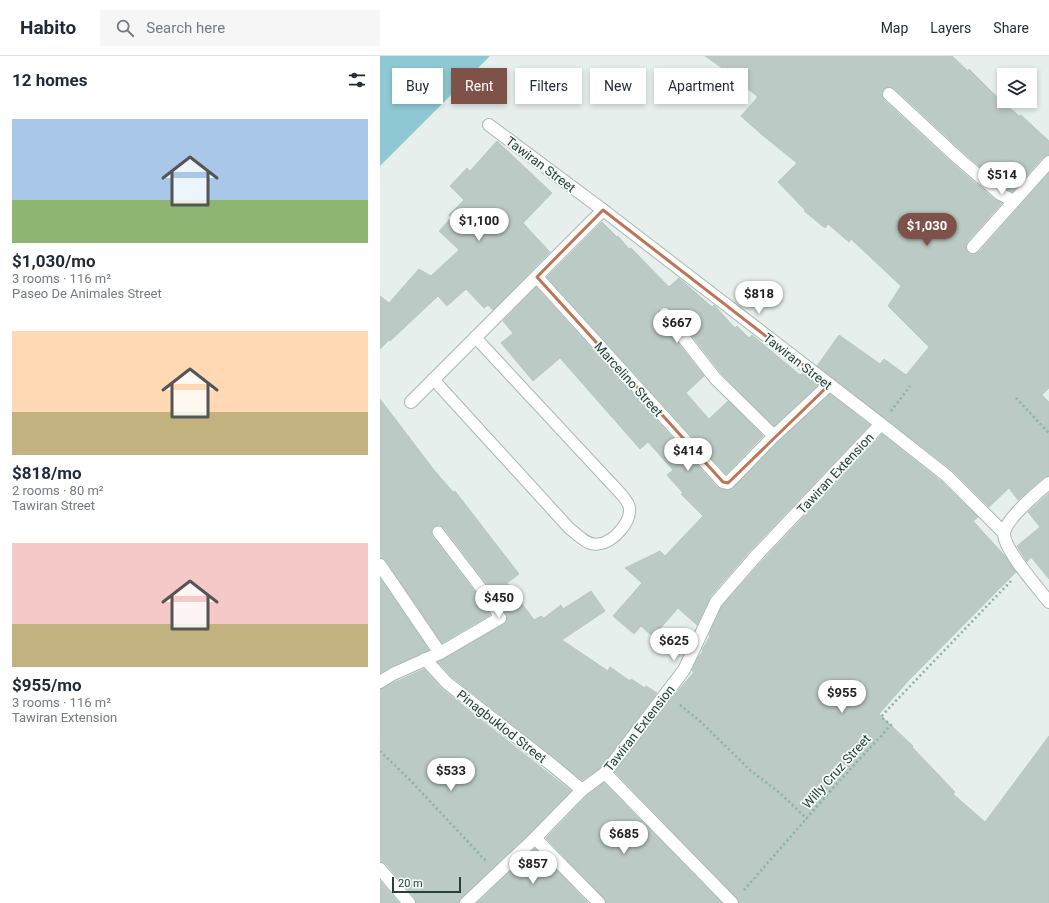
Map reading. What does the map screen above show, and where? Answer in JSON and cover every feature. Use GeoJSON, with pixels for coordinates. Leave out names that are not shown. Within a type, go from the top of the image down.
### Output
{"type":"FeatureCollection","features":[{"type":"Feature","properties":{"kind":"street"},"geometry":{"type":"LineString","coordinates":[[889,94],[968,167],[1000,194],[1014,201]]}},
{"type":"Feature","properties":{"kind":"street","name":"Tawiran Street"},"geometry":{"type":"LineString","coordinates":[[489,125],[603,210],[947,476],[1004,533]]}},
{"type":"Feature","properties":{"kind":"street"},"geometry":{"type":"LineString","coordinates":[[973,247],[1049,162]]}},
{"type":"Feature","properties":{"kind":"street"},"geometry":{"type":"LineString","coordinates":[[411,402],[603,210]]}},
{"type":"Feature","properties":{"kind":"street","name":"Marcelino Street"},"geometry":{"type":"LineString","coordinates":[[537,277],[723,482],[728,483],[774,436],[829,385]]}},
{"type":"Feature","properties":{"kind":"street"},"geometry":{"type":"LineString","coordinates":[[665,314],[715,378],[774,436]]}},
{"type":"Feature","properties":{"kind":"street","name":"Tawiran Extension"},"geometry":{"type":"LineString","coordinates":[[466,903],[535,838],[582,790],[605,773],[684,670],[716,602],[755,557],[881,424]]}},
{"type":"Feature","properties":{"kind":"street"},"geometry":{"type":"LineString","coordinates":[[1049,483],[1018,512],[1004,533],[1007,545],[1023,569],[1049,602]]}},
{"type":"Feature","properties":{"kind":"street"},"geometry":{"type":"LineString","coordinates":[[380,565],[440,653]]}},
{"type":"Feature","properties":{"kind":"street"},"geometry":{"type":"LineString","coordinates":[[380,682],[393,674],[440,653],[500,618]]}},
{"type":"Feature","properties":{"kind":"street","name":"Pinagbuklod Street"},"geometry":{"type":"LineString","coordinates":[[425,660],[447,683],[582,790]]}},
{"type":"Feature","properties":{"kind":"street"},"geometry":{"type":"LineString","coordinates":[[605,773],[732,903]]}},
{"type":"Feature","properties":{"kind":"street"},"geometry":{"type":"LineString","coordinates":[[535,838],[599,903]]}},
{"type":"Feature","properties":{"kind":"street"},"geometry":{"type":"LineString","coordinates":[[380,869],[409,903]]}},
{"type":"Feature","properties":{"kind":"lane"},"geometry":{"type":"LineString","coordinates":[[433,379],[569,528],[584,540],[597,545],[608,541],[621,530],[628,519],[629,507],[622,495],[475,337]]}},
{"type":"Feature","properties":{"kind":"lane"},"geometry":{"type":"LineString","coordinates":[[438,532],[490,600],[500,618]]}},
{"type":"Feature","properties":{"kind":"path"},"geometry":{"type":"LineString","coordinates":[[881,424],[910,386]]}},
{"type":"Feature","properties":{"kind":"path"},"geometry":{"type":"LineString","coordinates":[[1016,398],[1049,432]]}},
{"type":"Feature","properties":{"kind":"path","name":"Willy Cruz Street"},"geometry":{"type":"LineString","coordinates":[[732,903],[834,787],[891,725],[881,717],[1023,569]]}},
{"type":"Feature","properties":{"kind":"path"},"geometry":{"type":"LineString","coordinates":[[665,694],[700,721],[751,771],[780,793],[807,819]]}},
{"type":"Feature","properties":{"kind":"path"},"geometry":{"type":"LineString","coordinates":[[380,751],[410,780],[497,873]]}},
{"type":"Feature","properties":{"kind":"highlighted area"},"geometry":{"type":"Polygon","coordinates":[[[603,210],[829,385],[728,483],[723,482],[537,277],[603,210]]]}},
{"type":"Feature","properties":{"kind":"water"},"geometry":{"type":"Polygon","coordinates":[[[380,56],[490,56],[478,68],[451,68],[451,95],[443,103],[443,68],[392,68],[392,104],[442,104],[380,166],[380,56]]]}},
{"type":"Feature","properties":{"kind":"building"},"geometry":{"type":"Polygon","coordinates":[[[705,56],[952,56],[968,71],[969,69],[997,97],[997,108],[1010,108],[1019,116],[1021,115],[1049,141],[1049,155],[1043,157],[1012,192],[1004,188],[963,152],[894,88],[887,87],[882,92],[884,100],[953,164],[995,200],[1002,203],[967,242],[966,250],[971,254],[979,252],[1049,173],[1049,388],[1042,395],[1049,402],[1049,476],[1044,477],[1018,500],[1009,488],[989,507],[952,470],[817,366],[839,335],[880,364],[884,359],[906,375],[929,347],[888,306],[901,286],[851,239],[849,242],[828,224],[825,228],[804,211],[805,210],[778,182],[797,163],[741,116],[757,98],[757,96],[748,89],[748,68],[722,68],[705,56]]]}},
{"type":"Feature","properties":{"kind":"building"},"geometry":{"type":"Polygon","coordinates":[[[497,141],[552,193],[523,223],[550,252],[493,310],[488,305],[484,308],[466,289],[447,306],[438,296],[380,349],[380,296],[389,303],[419,269],[431,276],[459,250],[439,231],[452,217],[449,215],[464,200],[450,186],[467,168],[470,171],[497,141]]]}},
{"type":"Feature","properties":{"kind":"building"},"geometry":{"type":"Polygon","coordinates":[[[602,222],[617,237],[618,236],[629,249],[631,248],[669,287],[679,278],[712,307],[714,305],[735,328],[737,326],[749,338],[752,335],[800,375],[802,373],[818,385],[774,426],[721,373],[671,309],[664,307],[660,308],[658,315],[659,319],[704,376],[686,393],[709,419],[728,401],[763,436],[726,474],[547,277],[602,222]]]}},
{"type":"Feature","properties":{"kind":"building"},"geometry":{"type":"Polygon","coordinates":[[[536,287],[717,487],[721,489],[730,490],[733,488],[779,441],[830,394],[870,425],[749,552],[710,597],[697,625],[678,608],[653,637],[641,626],[634,634],[613,616],[642,583],[625,568],[660,551],[665,556],[703,516],[681,494],[683,493],[667,475],[673,470],[648,442],[640,449],[560,358],[533,381],[501,343],[513,333],[503,321],[536,287]]]}},
{"type":"Feature","properties":{"kind":"building"},"geometry":{"type":"Polygon","coordinates":[[[380,399],[434,470],[453,492],[455,491],[519,574],[507,583],[534,620],[541,616],[544,618],[561,605],[563,609],[591,591],[605,611],[562,640],[608,671],[610,667],[630,681],[631,679],[645,688],[646,686],[657,693],[600,768],[582,780],[452,677],[438,662],[504,624],[507,618],[507,615],[496,596],[444,528],[440,525],[434,526],[431,530],[432,536],[484,604],[490,615],[442,643],[386,561],[380,558],[380,399]]]}},
{"type":"Feature","properties":{"kind":"building"},"geometry":{"type":"Polygon","coordinates":[[[882,434],[942,482],[978,517],[973,521],[1005,556],[1016,572],[908,681],[879,714],[913,746],[912,747],[955,792],[953,794],[985,822],[1049,736],[1049,903],[739,903],[737,898],[615,772],[670,700],[694,672],[692,671],[697,659],[703,651],[702,650],[710,636],[709,635],[722,606],[761,562],[882,434]]]}},
{"type":"Feature","properties":{"kind":"building"},"geometry":{"type":"Polygon","coordinates":[[[1049,493],[1049,579],[1031,557],[1027,562],[1017,546],[1040,527],[1028,512],[1049,493]]]}},
{"type":"Feature","properties":{"kind":"building"},"geometry":{"type":"Polygon","coordinates":[[[380,578],[429,650],[380,673],[380,578]]]}},
{"type":"Feature","properties":{"kind":"building"},"geometry":{"type":"Polygon","coordinates":[[[424,669],[442,689],[571,791],[530,833],[461,898],[459,903],[416,903],[415,898],[386,864],[380,862],[380,689],[424,669]]]}},
{"type":"Feature","properties":{"kind":"building"},"geometry":{"type":"Polygon","coordinates":[[[604,783],[722,903],[606,903],[604,898],[546,838],[587,796],[604,783]]]}},
{"type":"Feature","properties":{"kind":"building"},"geometry":{"type":"Polygon","coordinates":[[[535,848],[588,903],[477,903],[535,848]]]}},
{"type":"Feature","properties":{"kind":"building"},"geometry":{"type":"Polygon","coordinates":[[[380,881],[399,903],[380,903],[380,881]]]}}]}
